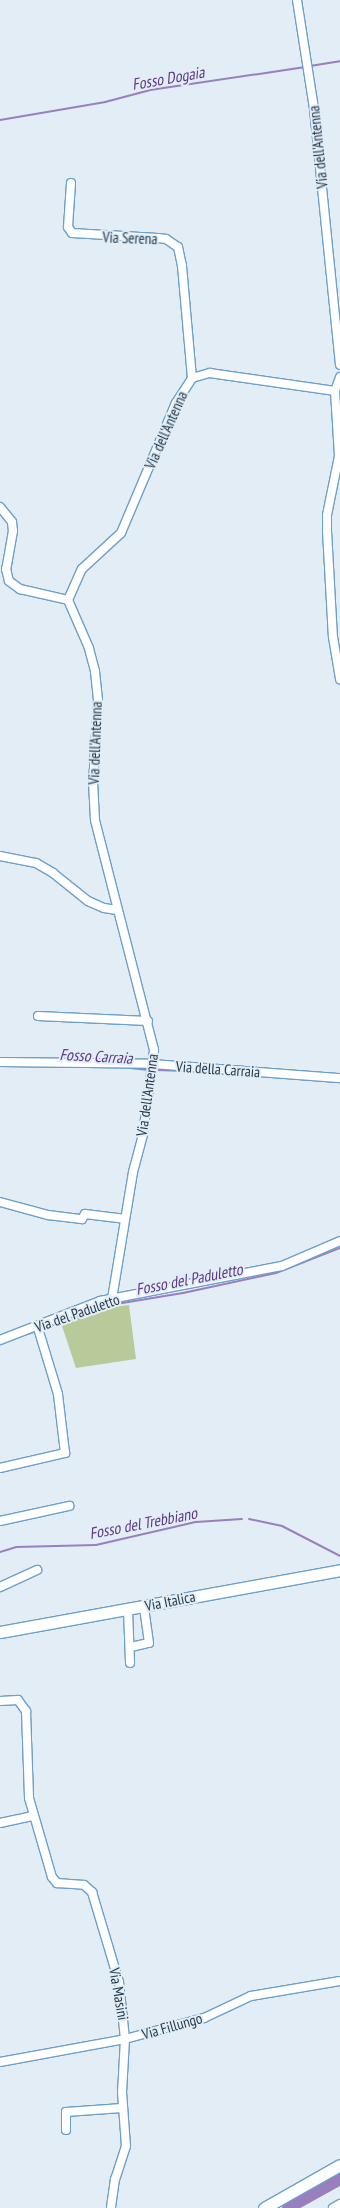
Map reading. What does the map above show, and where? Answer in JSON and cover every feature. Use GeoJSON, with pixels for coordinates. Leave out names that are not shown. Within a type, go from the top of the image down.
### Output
{"type":"FeatureCollection","features":[{"type":"Feature","properties":{"kind":"main road","name":"Via Italica"},"geometry":{"type":"LineString","coordinates":[[0,1632],[128,1610],[340,1570]]}},
{"type":"Feature","properties":{"kind":"main road"},"geometry":{"type":"LineString","coordinates":[[264,2208],[340,2165]]}},
{"type":"Feature","properties":{"kind":"street","name":"Via dell'Antenna"},"geometry":{"type":"LineString","coordinates":[[297,0],[314,109],[340,365]]}},
{"type":"Feature","properties":{"kind":"street","name":"Via Serena"},"geometry":{"type":"LineString","coordinates":[[71,183],[68,227],[72,233],[166,239],[178,247],[182,266],[192,378]]}},
{"type":"Feature","properties":{"kind":"street","name":"Via dell'Antenna"},"geometry":{"type":"LineString","coordinates":[[112,1298],[124,1219],[143,1134],[154,1050],[148,1021],[94,820],[93,784],[98,700],[95,672],[89,648],[68,600],[82,569],[121,532],[176,403],[192,378],[210,373],[335,391]]}},
{"type":"Feature","properties":{"kind":"street"},"geometry":{"type":"LineString","coordinates":[[340,377],[335,391],[339,457],[327,515],[333,637],[340,680]]}},
{"type":"Feature","properties":{"kind":"street"},"geometry":{"type":"LineString","coordinates":[[0,507],[12,522],[13,531],[6,577],[20,589],[68,600]]}},
{"type":"Feature","properties":{"kind":"street"},"geometry":{"type":"LineString","coordinates":[[0,856],[36,863],[53,872],[88,901],[104,908],[118,910]]}},
{"type":"Feature","properties":{"kind":"street"},"geometry":{"type":"LineString","coordinates":[[38,1016],[148,1021]]}},
{"type":"Feature","properties":{"kind":"street","name":"Via della Carraia"},"geometry":{"type":"LineString","coordinates":[[0,1062],[153,1064],[340,1078]]}},
{"type":"Feature","properties":{"kind":"street"},"geometry":{"type":"LineString","coordinates":[[0,1202],[48,1215],[82,1219],[85,1214],[124,1219]]}},
{"type":"Feature","properties":{"kind":"street","name":"Via del Paduletto"},"geometry":{"type":"LineString","coordinates":[[0,1340],[112,1298],[282,1266],[340,1241]]}},
{"type":"Feature","properties":{"kind":"street"},"geometry":{"type":"LineString","coordinates":[[0,1468],[65,1453],[58,1394],[37,1326]]}},
{"type":"Feature","properties":{"kind":"street"},"geometry":{"type":"LineString","coordinates":[[0,1521],[69,1506]]}},
{"type":"Feature","properties":{"kind":"street"},"geometry":{"type":"LineString","coordinates":[[0,1587],[37,1570]]}},
{"type":"Feature","properties":{"kind":"street"},"geometry":{"type":"LineString","coordinates":[[130,1647],[149,1644],[144,1606]]}},
{"type":"Feature","properties":{"kind":"street"},"geometry":{"type":"LineString","coordinates":[[128,1610],[130,1663]]}},
{"type":"Feature","properties":{"kind":"street","name":"Via Masini"},"geometry":{"type":"LineString","coordinates":[[0,1701],[18,1700],[26,1711],[29,1798],[33,1816],[54,1881],[62,1885],[84,1884],[92,1892],[119,1982],[126,2039],[122,2108],[126,2146],[115,2179],[110,2208]]}},
{"type":"Feature","properties":{"kind":"street"},"geometry":{"type":"LineString","coordinates":[[0,1823],[33,1816]]}},
{"type":"Feature","properties":{"kind":"street","name":"Via Fillungo"},"geometry":{"type":"LineString","coordinates":[[0,2062],[126,2039],[199,2019],[251,1996],[340,1981]]}},
{"type":"Feature","properties":{"kind":"street"},"geometry":{"type":"LineString","coordinates":[[66,2130],[66,2112],[122,2108]]}},
{"type":"Feature","properties":{"kind":"street"},"geometry":{"type":"LineString","coordinates":[[333,2208],[340,2204]]}},
{"type":"Feature","properties":{"kind":"green space"},"geometry":{"type":"Polygon","coordinates":[[[129,1305],[136,1359],[76,1368],[61,1323],[106,1308],[129,1305]]]}},
{"type":"Feature","properties":{"kind":"waterway","name":"Fosso Dogaia"},"geometry":{"type":"LineString","coordinates":[[310,66],[340,61]]}},
{"type":"Feature","properties":{"kind":"waterway","name":"Fosso Dogaia"},"geometry":{"type":"LineString","coordinates":[[0,120],[105,102],[150,90],[305,67]]}},
{"type":"Feature","properties":{"kind":"waterway","name":"Fosso Carraia"},"geometry":{"type":"LineString","coordinates":[[130,1068],[149,1070]]}},
{"type":"Feature","properties":{"kind":"waterway","name":"Fosso Carraia"},"geometry":{"type":"LineString","coordinates":[[156,1070],[194,1071]]}},
{"type":"Feature","properties":{"kind":"waterway","name":"Fosso Carraia"},"geometry":{"type":"LineString","coordinates":[[305,1079],[340,1082]]}},
{"type":"Feature","properties":{"kind":"waterway","name":"Fosso del Paduletto"},"geometry":{"type":"LineString","coordinates":[[42,1329],[104,1306],[183,1293],[276,1273],[340,1248]]}},
{"type":"Feature","properties":{"kind":"waterway","name":"Fosso del Paduletto"},"geometry":{"type":"LineString","coordinates":[[21,1336],[33,1332]]}},
{"type":"Feature","properties":{"kind":"waterway","name":"Fosso del Trebbiano"},"geometry":{"type":"LineString","coordinates":[[0,1552],[16,1547],[96,1545],[196,1522],[242,1519]]}},
{"type":"Feature","properties":{"kind":"waterway","name":"Fosso del Trebbiano"},"geometry":{"type":"LineString","coordinates":[[249,1519],[282,1526],[340,1556]]}},
{"type":"Feature","properties":{"kind":"waterway"},"geometry":{"type":"LineString","coordinates":[[264,1990],[282,1987]]}},
{"type":"Feature","properties":{"kind":"waterway"},"geometry":{"type":"LineString","coordinates":[[288,2208],[340,2179]]}}]}
